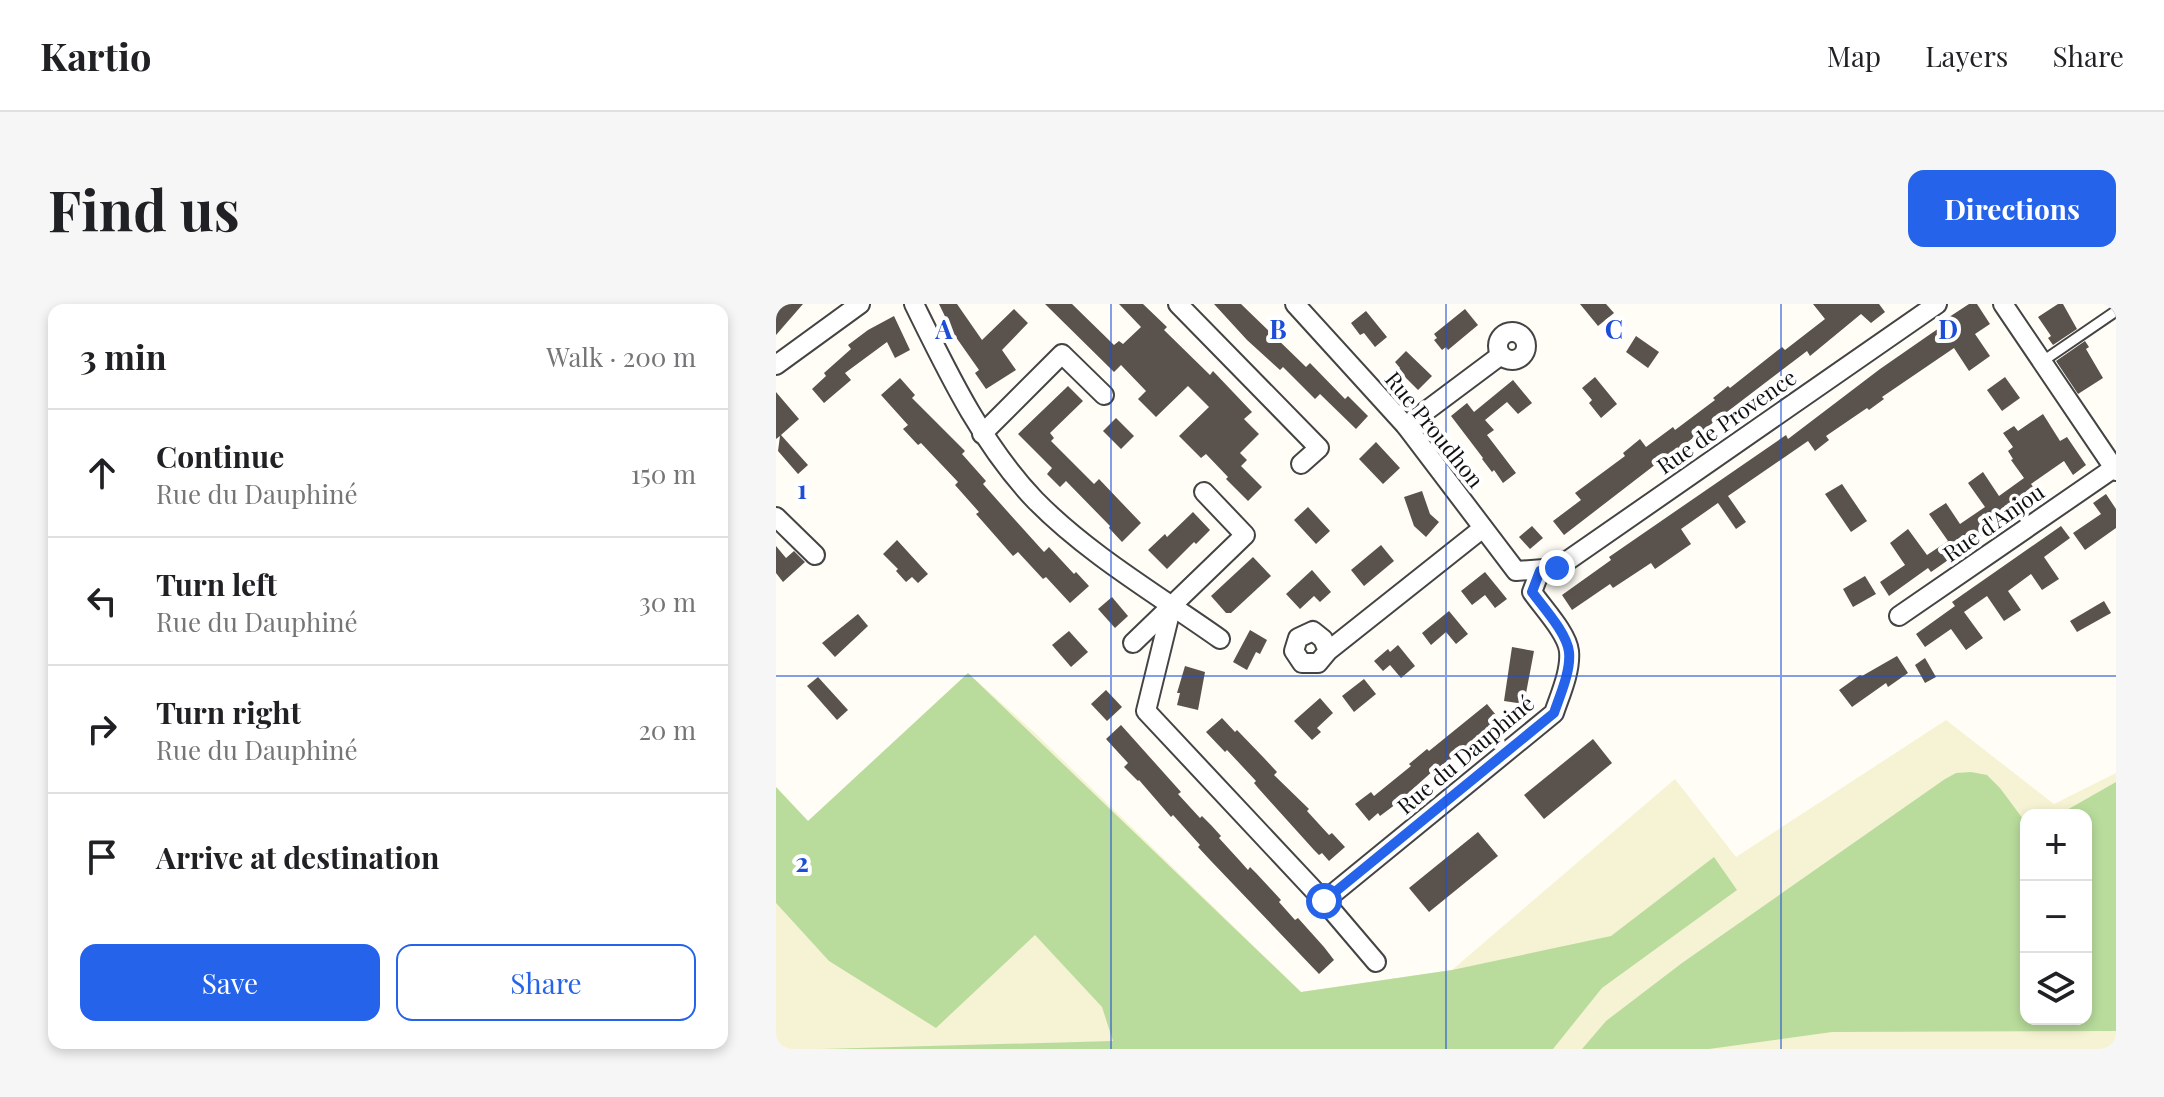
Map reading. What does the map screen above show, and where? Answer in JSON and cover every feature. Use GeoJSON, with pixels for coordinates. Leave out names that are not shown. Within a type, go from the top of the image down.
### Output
{"type":"FeatureCollection","features":[{"type":"Feature","properties":{"kind":"street"},"geometry":{"type":"LineString","coordinates":[[776,365],[860,304]]}},
{"type":"Feature","properties":{"kind":"street"},"geometry":{"type":"LineString","coordinates":[[914,304],[950,379],[982,434],[1035,500],[1093,551],[1220,639]]}},
{"type":"Feature","properties":{"kind":"street"},"geometry":{"type":"LineString","coordinates":[[1178,304],[1319,448],[1301,464]]}},
{"type":"Feature","properties":{"kind":"street","name":"Rue Proudhon"},"geometry":{"type":"LineString","coordinates":[[1295,304],[1406,426],[1516,571],[1540,571]]}},
{"type":"Feature","properties":{"kind":"street","name":"Rue de Provence"},"geometry":{"type":"LineString","coordinates":[[1540,571],[1557,568],[1937,304]]}},
{"type":"Feature","properties":{"kind":"street"},"geometry":{"type":"LineString","coordinates":[[2003,304],[2115,469]]}},
{"type":"Feature","properties":{"kind":"street"},"geometry":{"type":"LineString","coordinates":[[982,434],[1052,356],[1062,354],[1104,395]]}},
{"type":"Feature","properties":{"kind":"street"},"geometry":{"type":"LineString","coordinates":[[1406,426],[1501,355]]}},
{"type":"Feature","properties":{"kind":"street","name":"Rue d'Anjou"},"geometry":{"type":"LineString","coordinates":[[1899,616],[2115,469]]}},
{"type":"Feature","properties":{"kind":"street"},"geometry":{"type":"LineString","coordinates":[[1133,643],[1245,535],[1204,492]]}},
{"type":"Feature","properties":{"kind":"street"},"geometry":{"type":"LineString","coordinates":[[776,517],[815,555]]}},
{"type":"Feature","properties":{"kind":"street"},"geometry":{"type":"LineString","coordinates":[[1328,651],[1483,528]]}},
{"type":"Feature","properties":{"kind":"street","name":"Rue du Dauphiné"},"geometry":{"type":"LineString","coordinates":[[1324,901],[1554,713],[1569,652],[1564,637],[1532,592],[1540,571]]}},
{"type":"Feature","properties":{"kind":"street"},"geometry":{"type":"LineString","coordinates":[[1172,605],[1146,711],[1324,901],[1376,962]]}},
{"type":"Feature","properties":{"kind":"lane"},"geometry":{"type":"LineString","coordinates":[[2043,361],[2116,311]]}},
{"type":"Feature","properties":{"kind":"shaded area"},"geometry":{"type":"Polygon","coordinates":[[[968,673],[1036,734],[1301,992],[1452,970],[1675,779],[1736,857],[1946,720],[2054,804],[2116,773],[2116,1049],[776,1049],[776,787],[808,821],[871,766],[968,673]]]}},
{"type":"Feature","properties":{"kind":"green space"},"geometry":{"type":"Polygon","coordinates":[[[968,673],[1301,992],[1452,970],[1611,936],[1714,857],[1737,890],[1602,988],[1553,1049],[821,1049],[1113,1041],[1102,1007],[1035,935],[936,1028],[829,961],[776,903],[776,787],[808,821],[968,673]]]}},
{"type":"Feature","properties":{"kind":"green space"},"geometry":{"type":"Polygon","coordinates":[[[1956,773],[1987,775],[2020,815],[2020,1025],[2092,1025],[2092,809],[2069,809],[2116,782],[2116,1031],[1832,1032],[1709,1049],[1582,1049],[1606,1021],[1682,963],[1956,773]]]}},
{"type":"Feature","properties":{"kind":"building"},"geometry":{"type":"Polygon","coordinates":[[[776,304],[803,304],[776,335],[776,304]]]}},
{"type":"Feature","properties":{"kind":"building"},"geometry":{"type":"Polygon","coordinates":[[[939,304],[957,304],[982,340],[1014,309],[1028,323],[1002,350],[1016,370],[986,389],[975,373],[979,370],[953,333],[939,304]]]}},
{"type":"Feature","properties":{"kind":"building"},"geometry":{"type":"Polygon","coordinates":[[[1045,304],[1072,304],[1114,345],[1119,341],[1123,344],[1141,327],[1119,304],[1143,304],[1167,327],[1164,330],[1210,375],[1213,371],[1252,412],[1244,419],[1259,434],[1240,453],[1247,460],[1241,466],[1262,487],[1248,501],[1206,454],[1201,458],[1179,436],[1209,407],[1188,386],[1156,417],[1138,399],[1146,391],[1121,365],[1114,372],[1045,304]]]}},
{"type":"Feature","properties":{"kind":"building"},"geometry":{"type":"Polygon","coordinates":[[[1214,304],[1241,304],[1306,367],[1310,363],[1345,399],[1348,396],[1368,416],[1356,429],[1320,394],[1315,399],[1283,367],[1280,370],[1214,304]]]}},
{"type":"Feature","properties":{"kind":"building"},"geometry":{"type":"Polygon","coordinates":[[[1580,304],[1606,304],[1614,313],[1598,326],[1580,304]]]}},
{"type":"Feature","properties":{"kind":"building"},"geometry":{"type":"Polygon","coordinates":[[[1813,304],[1879,304],[1885,312],[1871,323],[1861,314],[1810,356],[1807,351],[1685,444],[1688,448],[1673,459],[1669,454],[1564,535],[1553,521],[1581,500],[1575,493],[1625,456],[1623,453],[1640,439],[1646,447],[1673,427],[1675,430],[1715,400],[1713,398],[1728,386],[1730,388],[1782,347],[1785,350],[1825,319],[1813,304]]]}},
{"type":"Feature","properties":{"kind":"building"},"geometry":{"type":"Polygon","coordinates":[[[1969,304],[1977,304],[1990,324],[1975,334],[1990,356],[1969,371],[1954,348],[1882,397],[1884,399],[1869,410],[1867,408],[1826,436],[1829,440],[1815,451],[1808,441],[1728,496],[1746,522],[1736,529],[1718,503],[1681,529],[1691,544],[1655,569],[1651,563],[1613,588],[1610,584],[1572,610],[1562,595],[1611,560],[1609,557],[1786,435],[1788,439],[1969,304]]]}},
{"type":"Feature","properties":{"kind":"building"},"geometry":{"type":"Polygon","coordinates":[[[2063,304],[2077,329],[2053,345],[2048,338],[2051,336],[2038,317],[2063,304]]]}},
{"type":"Feature","properties":{"kind":"building"},"geometry":{"type":"Polygon","coordinates":[[[1465,309],[1478,325],[1448,350],[1446,347],[1442,350],[1434,340],[1437,338],[1434,334],[1465,309]]]}},
{"type":"Feature","properties":{"kind":"building"},"geometry":{"type":"Polygon","coordinates":[[[1366,311],[1387,337],[1375,347],[1351,323],[1366,311]]]}},
{"type":"Feature","properties":{"kind":"building"},"geometry":{"type":"Polygon","coordinates":[[[894,316],[910,350],[895,358],[887,342],[845,373],[851,380],[824,403],[812,389],[826,376],[824,373],[851,349],[848,345],[894,316]]]}},
{"type":"Feature","properties":{"kind":"building"},"geometry":{"type":"Polygon","coordinates":[[[1636,336],[1659,352],[1648,368],[1626,352],[1636,336]]]}},
{"type":"Feature","properties":{"kind":"building"},"geometry":{"type":"Polygon","coordinates":[[[2085,341],[2089,347],[2086,349],[2103,378],[2078,394],[2056,361],[2085,341]]]}},
{"type":"Feature","properties":{"kind":"building"},"geometry":{"type":"Polygon","coordinates":[[[1406,351],[1432,376],[1418,390],[1398,370],[1400,368],[1395,362],[1406,351]]]}},
{"type":"Feature","properties":{"kind":"building"},"geometry":{"type":"Polygon","coordinates":[[[1595,377],[1617,404],[1601,418],[1582,388],[1595,377]]]}},
{"type":"Feature","properties":{"kind":"building"},"geometry":{"type":"Polygon","coordinates":[[[2005,377],[2020,398],[2002,411],[1987,390],[2005,377]]]}},
{"type":"Feature","properties":{"kind":"building"},"geometry":{"type":"Polygon","coordinates":[[[900,378],[915,395],[912,398],[965,451],[962,454],[986,481],[983,484],[1044,552],[1049,547],[1089,586],[1070,603],[1018,552],[1013,556],[976,514],[979,512],[955,485],[958,482],[921,443],[918,445],[903,429],[908,425],[881,395],[900,378]]]}},
{"type":"Feature","properties":{"kind":"building"},"geometry":{"type":"Polygon","coordinates":[[[1513,380],[1532,403],[1518,414],[1507,402],[1485,420],[1494,430],[1487,435],[1516,473],[1503,483],[1451,416],[1467,403],[1474,412],[1513,380]]]}},
{"type":"Feature","properties":{"kind":"building"},"geometry":{"type":"Polygon","coordinates":[[[1068,386],[1083,401],[1050,433],[1054,438],[1051,441],[1094,484],[1099,479],[1141,523],[1122,542],[1066,481],[1060,487],[1047,474],[1052,468],[1018,434],[1068,386]]]}},
{"type":"Feature","properties":{"kind":"building"},"geometry":{"type":"Polygon","coordinates":[[[776,392],[799,419],[781,435],[808,465],[798,474],[778,451],[780,436],[776,439],[776,392]]]}},
{"type":"Feature","properties":{"kind":"building"},"geometry":{"type":"Polygon","coordinates":[[[2043,414],[2060,441],[2067,437],[2086,465],[2073,475],[2064,461],[2031,484],[2040,496],[1931,572],[1928,568],[1889,596],[1880,582],[1905,565],[1890,543],[1908,529],[1927,555],[1948,541],[1929,514],[1946,503],[1960,524],[1985,507],[1968,483],[1983,472],[1999,496],[2024,478],[2011,460],[2008,451],[2013,447],[2003,433],[2014,426],[2018,431],[2043,414]]]}},
{"type":"Feature","properties":{"kind":"building"},"geometry":{"type":"Polygon","coordinates":[[[1116,418],[1134,436],[1121,449],[1103,431],[1116,418]]]}},
{"type":"Feature","properties":{"kind":"building"},"geometry":{"type":"Polygon","coordinates":[[[1376,442],[1400,468],[1383,484],[1359,459],[1376,442]]]}},
{"type":"Feature","properties":{"kind":"building"},"geometry":{"type":"Polygon","coordinates":[[[1842,484],[1867,521],[1851,532],[1825,494],[1842,484]]]}},
{"type":"Feature","properties":{"kind":"building"},"geometry":{"type":"Polygon","coordinates":[[[1422,491],[1430,514],[1439,522],[1426,537],[1414,526],[1404,497],[1422,491]]]}},
{"type":"Feature","properties":{"kind":"building"},"geometry":{"type":"Polygon","coordinates":[[[2106,494],[2116,509],[2116,528],[2085,550],[2073,533],[2101,514],[2093,503],[2106,494]]]}},
{"type":"Feature","properties":{"kind":"building"},"geometry":{"type":"Polygon","coordinates":[[[1308,507],[1330,531],[1316,544],[1294,520],[1308,507]]]}},
{"type":"Feature","properties":{"kind":"building"},"geometry":{"type":"Polygon","coordinates":[[[1193,512],[1210,530],[1167,569],[1148,550],[1193,512]]]}},
{"type":"Feature","properties":{"kind":"building"},"geometry":{"type":"Polygon","coordinates":[[[1532,526],[1543,538],[1530,549],[1519,537],[1532,526]]]}},
{"type":"Feature","properties":{"kind":"building"},"geometry":{"type":"Polygon","coordinates":[[[2061,526],[2070,538],[2044,557],[2059,579],[2042,590],[2031,574],[2008,591],[2021,610],[2004,621],[1987,596],[1964,612],[1983,638],[1966,650],[1951,629],[1925,647],[1916,634],[1955,606],[1952,602],[2061,526]]]}},
{"type":"Feature","properties":{"kind":"building"},"geometry":{"type":"Polygon","coordinates":[[[897,540],[928,574],[918,583],[912,577],[906,582],[883,554],[897,540]]]}},
{"type":"Feature","properties":{"kind":"building"},"geometry":{"type":"Polygon","coordinates":[[[1381,545],[1394,561],[1364,586],[1351,570],[1381,545]]]}},
{"type":"Feature","properties":{"kind":"building"},"geometry":{"type":"Polygon","coordinates":[[[776,546],[786,558],[794,551],[805,562],[783,582],[776,573],[776,546]]]}},
{"type":"Feature","properties":{"kind":"building"},"geometry":{"type":"Polygon","coordinates":[[[1253,557],[1271,576],[1231,613],[1226,613],[1211,596],[1253,557]]]}},
{"type":"Feature","properties":{"kind":"building"},"geometry":{"type":"Polygon","coordinates":[[[1312,570],[1331,592],[1320,602],[1314,596],[1300,609],[1286,594],[1312,570]]]}},
{"type":"Feature","properties":{"kind":"building"},"geometry":{"type":"Polygon","coordinates":[[[1485,572],[1507,599],[1495,608],[1485,595],[1472,605],[1461,591],[1485,572]]]}},
{"type":"Feature","properties":{"kind":"building"},"geometry":{"type":"Polygon","coordinates":[[[1865,576],[1876,594],[1853,607],[1843,589],[1865,576]]]}},
{"type":"Feature","properties":{"kind":"building"},"geometry":{"type":"Polygon","coordinates":[[[1112,597],[1128,616],[1115,628],[1098,609],[1112,597]]]}},
{"type":"Feature","properties":{"kind":"building"},"geometry":{"type":"Polygon","coordinates":[[[2104,601],[2111,613],[2077,632],[2070,621],[2104,601]]]}},
{"type":"Feature","properties":{"kind":"building"},"geometry":{"type":"Polygon","coordinates":[[[1449,611],[1468,634],[1456,644],[1446,632],[1431,645],[1422,633],[1449,611]]]}},
{"type":"Feature","properties":{"kind":"building"},"geometry":{"type":"Polygon","coordinates":[[[858,614],[868,626],[835,657],[822,643],[858,614]]]}},
{"type":"Feature","properties":{"kind":"building"},"geometry":{"type":"Polygon","coordinates":[[[1250,630],[1267,640],[1260,654],[1256,652],[1247,670],[1233,662],[1250,630]]]}},
{"type":"Feature","properties":{"kind":"building"},"geometry":{"type":"Polygon","coordinates":[[[1069,631],[1088,652],[1071,667],[1052,645],[1069,631]]]}},
{"type":"Feature","properties":{"kind":"building"},"geometry":{"type":"Polygon","coordinates":[[[1398,645],[1415,666],[1401,678],[1390,665],[1383,671],[1374,661],[1398,645]]]}},
{"type":"Feature","properties":{"kind":"building"},"geometry":{"type":"Polygon","coordinates":[[[1512,647],[1534,651],[1524,704],[1504,701],[1512,647]]]}},
{"type":"Feature","properties":{"kind":"building"},"geometry":{"type":"Polygon","coordinates":[[[1897,656],[1908,673],[1888,687],[1886,683],[1852,707],[1839,690],[1897,656]]]}},
{"type":"Feature","properties":{"kind":"building"},"geometry":{"type":"Polygon","coordinates":[[[1925,658],[1936,677],[1925,683],[1915,665],[1925,658]]]}},
{"type":"Feature","properties":{"kind":"building"},"geometry":{"type":"Polygon","coordinates":[[[1185,666],[1205,672],[1198,710],[1177,705],[1180,693],[1177,693],[1185,666]]]}},
{"type":"Feature","properties":{"kind":"building"},"geometry":{"type":"Polygon","coordinates":[[[818,677],[848,710],[837,720],[807,686],[818,677]]]}},
{"type":"Feature","properties":{"kind":"building"},"geometry":{"type":"Polygon","coordinates":[[[1364,679],[1376,694],[1354,712],[1342,696],[1364,679]]]}},
{"type":"Feature","properties":{"kind":"building"},"geometry":{"type":"Polygon","coordinates":[[[1106,690],[1122,707],[1107,721],[1091,704],[1106,690]]]}},
{"type":"Feature","properties":{"kind":"building"},"geometry":{"type":"Polygon","coordinates":[[[1320,698],[1333,713],[1317,728],[1321,732],[1312,740],[1294,721],[1320,698]]]}},
{"type":"Feature","properties":{"kind":"building"},"geometry":{"type":"Polygon","coordinates":[[[1487,704],[1500,720],[1434,770],[1396,804],[1369,821],[1355,804],[1371,792],[1374,796],[1427,749],[1429,751],[1487,704]]]}},
{"type":"Feature","properties":{"kind":"building"},"geometry":{"type":"Polygon","coordinates":[[[1222,718],[1277,772],[1274,775],[1309,809],[1307,811],[1329,835],[1332,833],[1345,847],[1329,861],[1314,850],[1259,789],[1254,783],[1256,781],[1206,732],[1222,718]]]}},
{"type":"Feature","properties":{"kind":"building"},"geometry":{"type":"Polygon","coordinates":[[[1121,725],[1181,792],[1178,794],[1200,818],[1202,816],[1211,825],[1248,870],[1250,867],[1295,920],[1298,918],[1324,947],[1334,960],[1319,974],[1198,847],[1200,845],[1173,815],[1171,817],[1124,767],[1128,763],[1106,739],[1121,725]]]}},
{"type":"Feature","properties":{"kind":"building"},"geometry":{"type":"Polygon","coordinates":[[[1593,739],[1612,763],[1544,819],[1524,795],[1593,739]]]}},
{"type":"Feature","properties":{"kind":"building"},"geometry":{"type":"Polygon","coordinates":[[[1478,832],[1498,856],[1429,912],[1409,888],[1478,832]]]}},
{"type":"Feature","properties":{"kind":"route"},"geometry":{"type":"LineString","coordinates":[[1324,901],[1554,713],[1569,652],[1564,637],[1532,592],[1540,571],[1557,568]]}}]}
